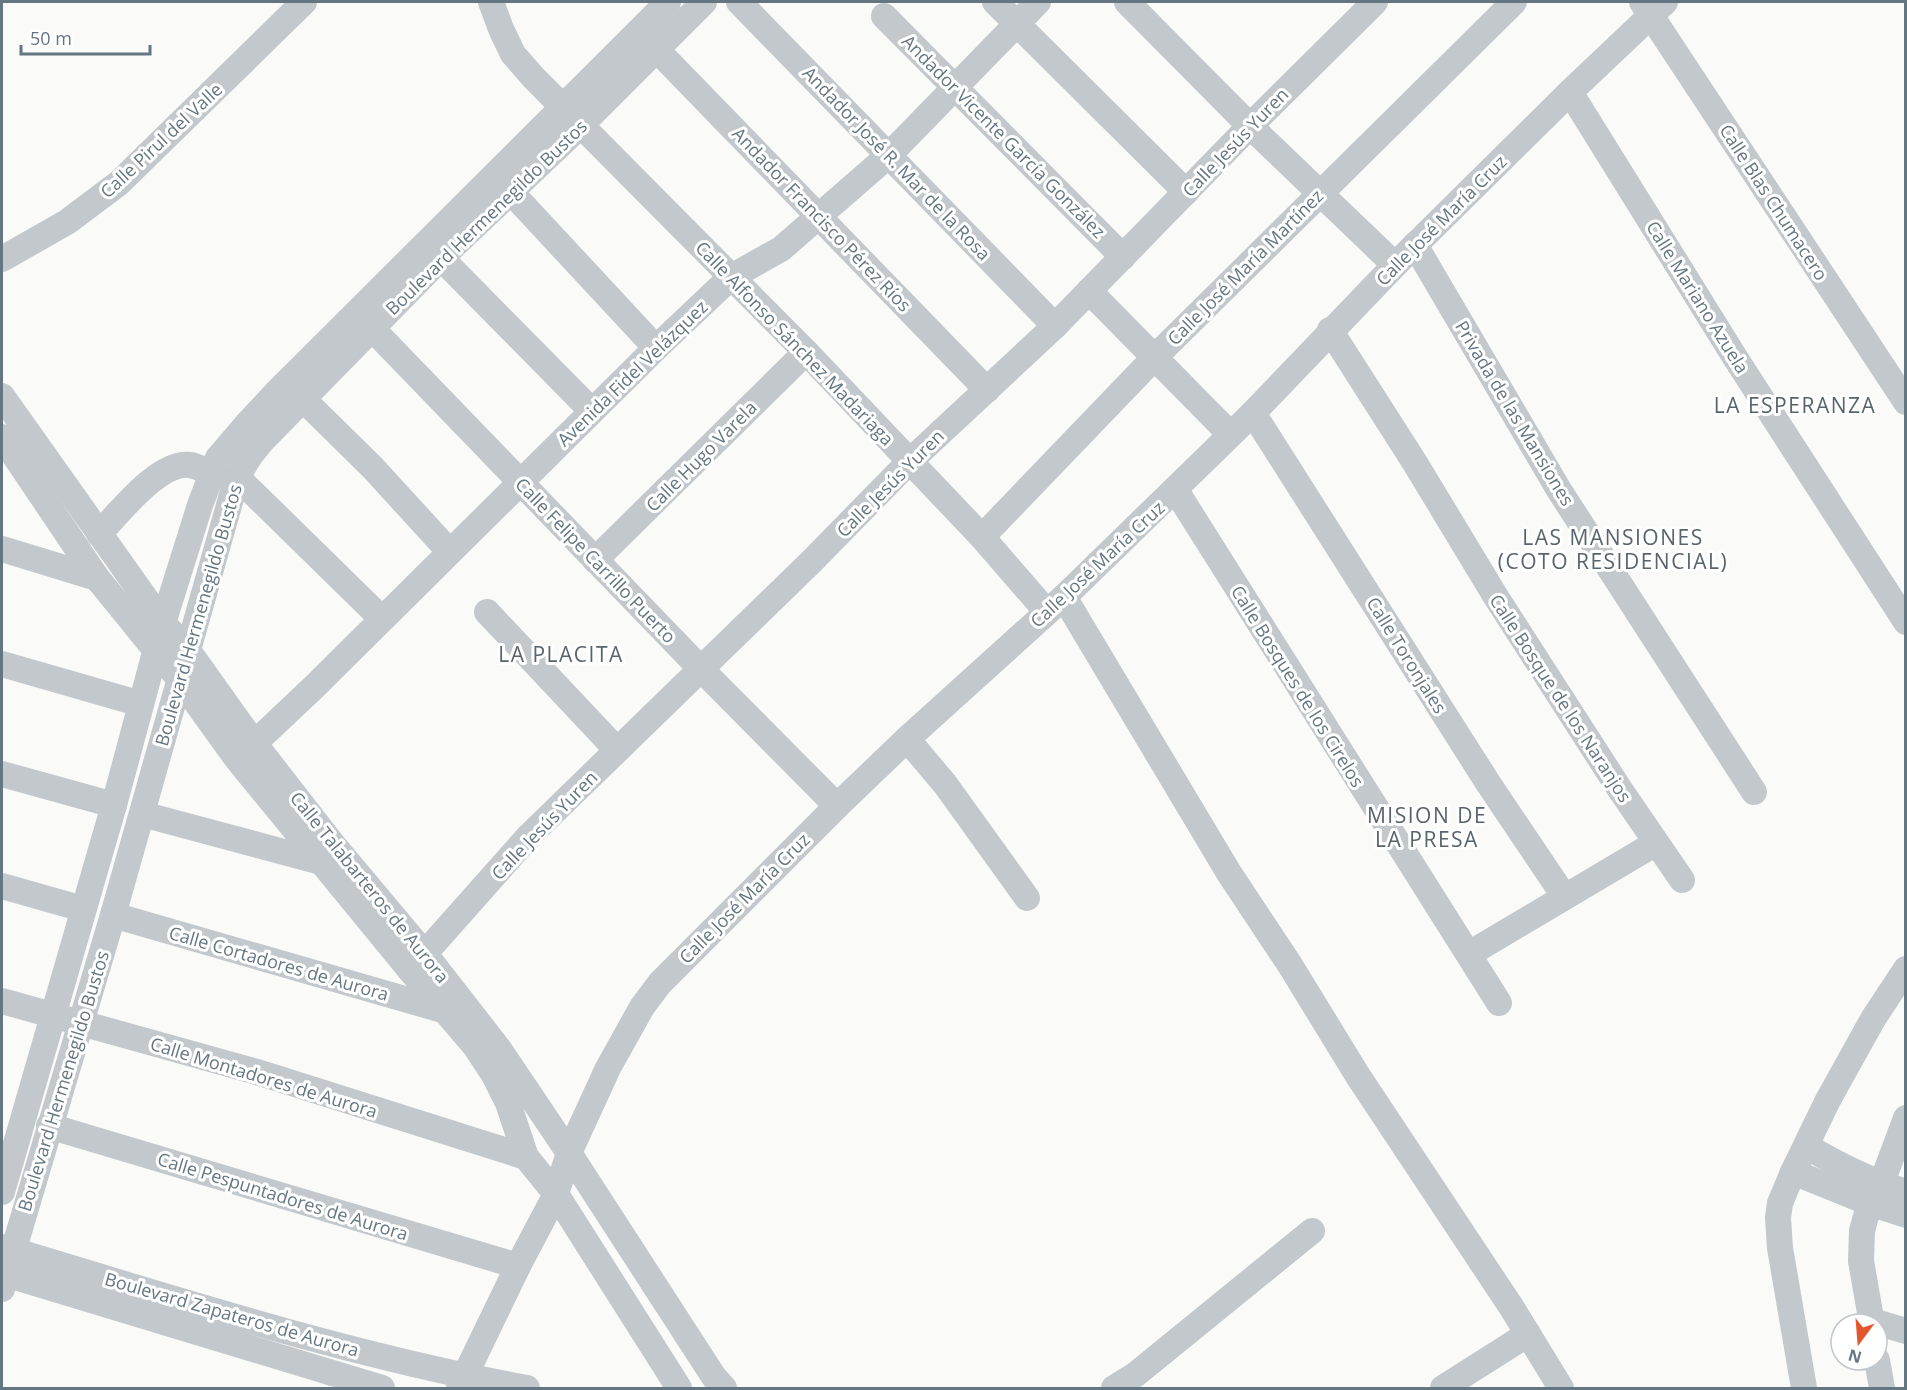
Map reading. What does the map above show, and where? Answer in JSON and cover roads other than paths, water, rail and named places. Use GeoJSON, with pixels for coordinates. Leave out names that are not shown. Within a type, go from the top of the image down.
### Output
{"type":"FeatureCollection","features":[{"type":"Feature","properties":{"kind":"street","name":"Calle Alfonso Sánchez Madariaga"},"geometry":{"type":"LineString","coordinates":[[492,2],[513,54],[806,352],[982,537],[1056,605],[1290,965],[1358,1076],[1528,1334],[1561,1389]]}},
{"type":"Feature","properties":{"kind":"street","name":"Boulevard Hermenegildo Bustos"},"geometry":{"type":"LineString","coordinates":[[5,1266],[113,915],[237,477],[250,456],[303,399],[364,321],[562,106],[668,2]]}},
{"type":"Feature","properties":{"kind":"street","name":"Boulevard Hermenegildo Bustos"},"geometry":{"type":"LineString","coordinates":[[2,1192],[12,1119],[53,1016],[114,805],[163,623],[211,473],[218,458],[248,423],[364,321],[441,258],[704,2]]}},
{"type":"Feature","properties":{"kind":"street","name":"Andador José R. Mar de la Rosa"},"geometry":{"type":"LineString","coordinates":[[739,2],[1055,326]]}},
{"type":"Feature","properties":{"kind":"street"},"geometry":{"type":"LineString","coordinates":[[995,2],[1186,192]]}},
{"type":"Feature","properties":{"kind":"street","name":"Avenida Fidel Velázquez"},"geometry":{"type":"LineString","coordinates":[[245,751],[382,619],[591,410],[731,277],[781,249],[889,155],[1038,2]]}},
{"type":"Feature","properties":{"kind":"street"},"geometry":{"type":"LineString","coordinates":[[1127,2],[1250,126],[1395,265]]}},
{"type":"Feature","properties":{"kind":"street","name":"Calle Jesús Yuren"},"geometry":{"type":"LineString","coordinates":[[418,962],[530,836],[812,561],[910,461],[1055,326],[1250,126],[1375,2]]}},
{"type":"Feature","properties":{"kind":"street","name":"Calle José María Martínez"},"geometry":{"type":"LineString","coordinates":[[982,537],[1155,357],[1514,2]]}},
{"type":"Feature","properties":{"kind":"street","name":"Calle Pirul del Valle"},"geometry":{"type":"LineString","coordinates":[[2,259],[67,222],[119,183],[293,5]]}},
{"type":"Feature","properties":{"kind":"street","name":"Calle José María Cruz"},"geometry":{"type":"LineString","coordinates":[[461,1383],[556,1194],[569,1153],[608,1068],[630,1026],[648,999],[679,962],[837,806],[1056,605],[1175,489],[1330,330],[1570,92],[1652,6]]}},
{"type":"Feature","properties":{"kind":"street","name":"Calle Blas Chumacero"},"geometry":{"type":"LineString","coordinates":[[1652,6],[1905,402]]}},
{"type":"Feature","properties":{"kind":"street","name":"Andador Vicente García González"},"geometry":{"type":"LineString","coordinates":[[884,16],[1123,257]]}},
{"type":"Feature","properties":{"kind":"street","name":"Andador Francisco Pérez Ríos"},"geometry":{"type":"LineString","coordinates":[[656,50],[987,390]]}},
{"type":"Feature","properties":{"kind":"street","name":"Calle Mariano Azuela"},"geometry":{"type":"LineString","coordinates":[[1570,92],[1736,359],[1905,622]]}},
{"type":"Feature","properties":{"kind":"street"},"geometry":{"type":"LineString","coordinates":[[511,192],[656,348]]}},
{"type":"Feature","properties":{"kind":"street","name":"Privada de las Mansiones"},"geometry":{"type":"LineString","coordinates":[[1415,245],[1559,490],[1754,792]]}},
{"type":"Feature","properties":{"kind":"street"},"geometry":{"type":"LineString","coordinates":[[441,258],[591,410]]}},
{"type":"Feature","properties":{"kind":"street"},"geometry":{"type":"LineString","coordinates":[[1089,291],[1230,434]]}},
{"type":"Feature","properties":{"kind":"street","name":"Calle Felipe Carrillo Puerto"},"geometry":{"type":"LineString","coordinates":[[364,321],[700,669],[837,806]]}},
{"type":"Feature","properties":{"kind":"street","name":"Calle Bosque de los Naranjos"},"geometry":{"type":"LineString","coordinates":[[1330,330],[1415,463],[1502,607],[1682,880]]}},
{"type":"Feature","properties":{"kind":"street","name":"Calle Hugo Varela"},"geometry":{"type":"LineString","coordinates":[[595,560],[806,352]]}},
{"type":"Feature","properties":{"kind":"street","name":"Calle Talabarteros de Aurora"},"geometry":{"type":"LineString","coordinates":[[2,396],[163,623],[187,649],[245,751],[321,862],[499,1049],[724,1389]]}},
{"type":"Feature","properties":{"kind":"street"},"geometry":{"type":"LineString","coordinates":[[303,399],[373,468],[449,551]]}},
{"type":"Feature","properties":{"kind":"street","name":"Calle Toronjales"},"geometry":{"type":"LineString","coordinates":[[1252,412],[1482,773],[1564,896]]}},
{"type":"Feature","properties":{"kind":"street","name":"Calle Talabarteros de Aurora"},"geometry":{"type":"LineString","coordinates":[[2,437],[97,578],[180,680],[331,842],[418,962],[446,1011],[475,1046],[494,1075],[508,1103],[526,1157],[556,1194],[679,1389]]}},
{"type":"Feature","properties":{"kind":"street"},"geometry":{"type":"LineString","coordinates":[[99,534],[159,475],[174,466],[192,465],[211,473]]}},
{"type":"Feature","properties":{"kind":"street"},"geometry":{"type":"LineString","coordinates":[[237,477],[382,619]]}},
{"type":"Feature","properties":{"kind":"street","name":"Calle Bosques de los Cirelos"},"geometry":{"type":"LineString","coordinates":[[1175,489],[1499,1003]]}},
{"type":"Feature","properties":{"kind":"street"},"geometry":{"type":"LineString","coordinates":[[2,549],[97,578]]}},
{"type":"Feature","properties":{"kind":"street"},"geometry":{"type":"LineString","coordinates":[[487,612],[617,750]]}},
{"type":"Feature","properties":{"kind":"street"},"geometry":{"type":"LineString","coordinates":[[2,664],[141,704]]}},
{"type":"Feature","properties":{"kind":"street"},"geometry":{"type":"LineString","coordinates":[[907,740],[945,784],[1027,898]]}},
{"type":"Feature","properties":{"kind":"street"},"geometry":{"type":"LineString","coordinates":[[2,774],[114,805]]}},
{"type":"Feature","properties":{"kind":"street"},"geometry":{"type":"LineString","coordinates":[[142,814],[321,862]]}},
{"type":"Feature","properties":{"kind":"street"},"geometry":{"type":"LineString","coordinates":[[1469,954],[1656,843]]}},
{"type":"Feature","properties":{"kind":"street"},"geometry":{"type":"LineString","coordinates":[[2,886],[83,909]]}},
{"type":"Feature","properties":{"kind":"street","name":"Calle Cortadores de Aurora"},"geometry":{"type":"LineString","coordinates":[[113,915],[446,1011]]}},
{"type":"Feature","properties":{"kind":"street"},"geometry":{"type":"LineString","coordinates":[[1803,1389],[1778,1234],[1780,1203],[1828,1100],[1873,1019],[1905,969]]}},
{"type":"Feature","properties":{"kind":"street","name":"Calle Montadores de Aurora"},"geometry":{"type":"LineString","coordinates":[[2,1001],[256,1072],[526,1157]]}},
{"type":"Feature","properties":{"kind":"street"},"geometry":{"type":"LineString","coordinates":[[1870,1312],[1860,1246],[1866,1216],[1886,1194],[1905,1118]]}},
{"type":"Feature","properties":{"kind":"street","name":"Calle Pespuntadores de Aurora"},"geometry":{"type":"LineString","coordinates":[[49,1126],[518,1266]]}},
{"type":"Feature","properties":{"kind":"street"},"geometry":{"type":"LineString","coordinates":[[1806,1146],[1886,1194],[1905,1215]]}},
{"type":"Feature","properties":{"kind":"street"},"geometry":{"type":"LineString","coordinates":[[1793,1172],[1886,1194]]}},
{"type":"Feature","properties":{"kind":"street"},"geometry":{"type":"LineString","coordinates":[[1114,1389],[1135,1375],[1312,1231]]}},
{"type":"Feature","properties":{"kind":"street","name":"Boulevard Zapateros de Aurora"},"geometry":{"type":"LineString","coordinates":[[5,1266],[307,1338],[461,1383],[526,1389]]}},
{"type":"Feature","properties":{"kind":"street","name":"Boulevard Zapateros de Aurora"},"geometry":{"type":"LineString","coordinates":[[5,1266],[300,1365],[382,1389]]}},
{"type":"Feature","properties":{"kind":"street"},"geometry":{"type":"LineString","coordinates":[[1889,1327],[1905,1331]]}},
{"type":"Feature","properties":{"kind":"street"},"geometry":{"type":"LineString","coordinates":[[1443,1389],[1528,1334]]}},
{"type":"Feature","properties":{"kind":"street"},"geometry":{"type":"LineString","coordinates":[[300,1365],[307,1338]]}},
{"type":"Feature","properties":{"kind":"street"},"geometry":{"type":"LineString","coordinates":[[1879,1372],[1882,1389]]}},
{"type":"Feature","properties":{"kind":"district","name":"LA ESPERANZA"},"geometry":{"type":"Point","coordinates":[1795,405]}},
{"type":"Feature","properties":{"kind":"district","name":"LAS MANSIONES (COTO RESIDENCIAL)"},"geometry":{"type":"Point","coordinates":[1613,549]}},
{"type":"Feature","properties":{"kind":"district","name":"LA PLACITA"},"geometry":{"type":"Point","coordinates":[561,654]}},
{"type":"Feature","properties":{"kind":"district","name":"MISION DE LA PRESA"},"geometry":{"type":"Point","coordinates":[1427,827]}}]}
